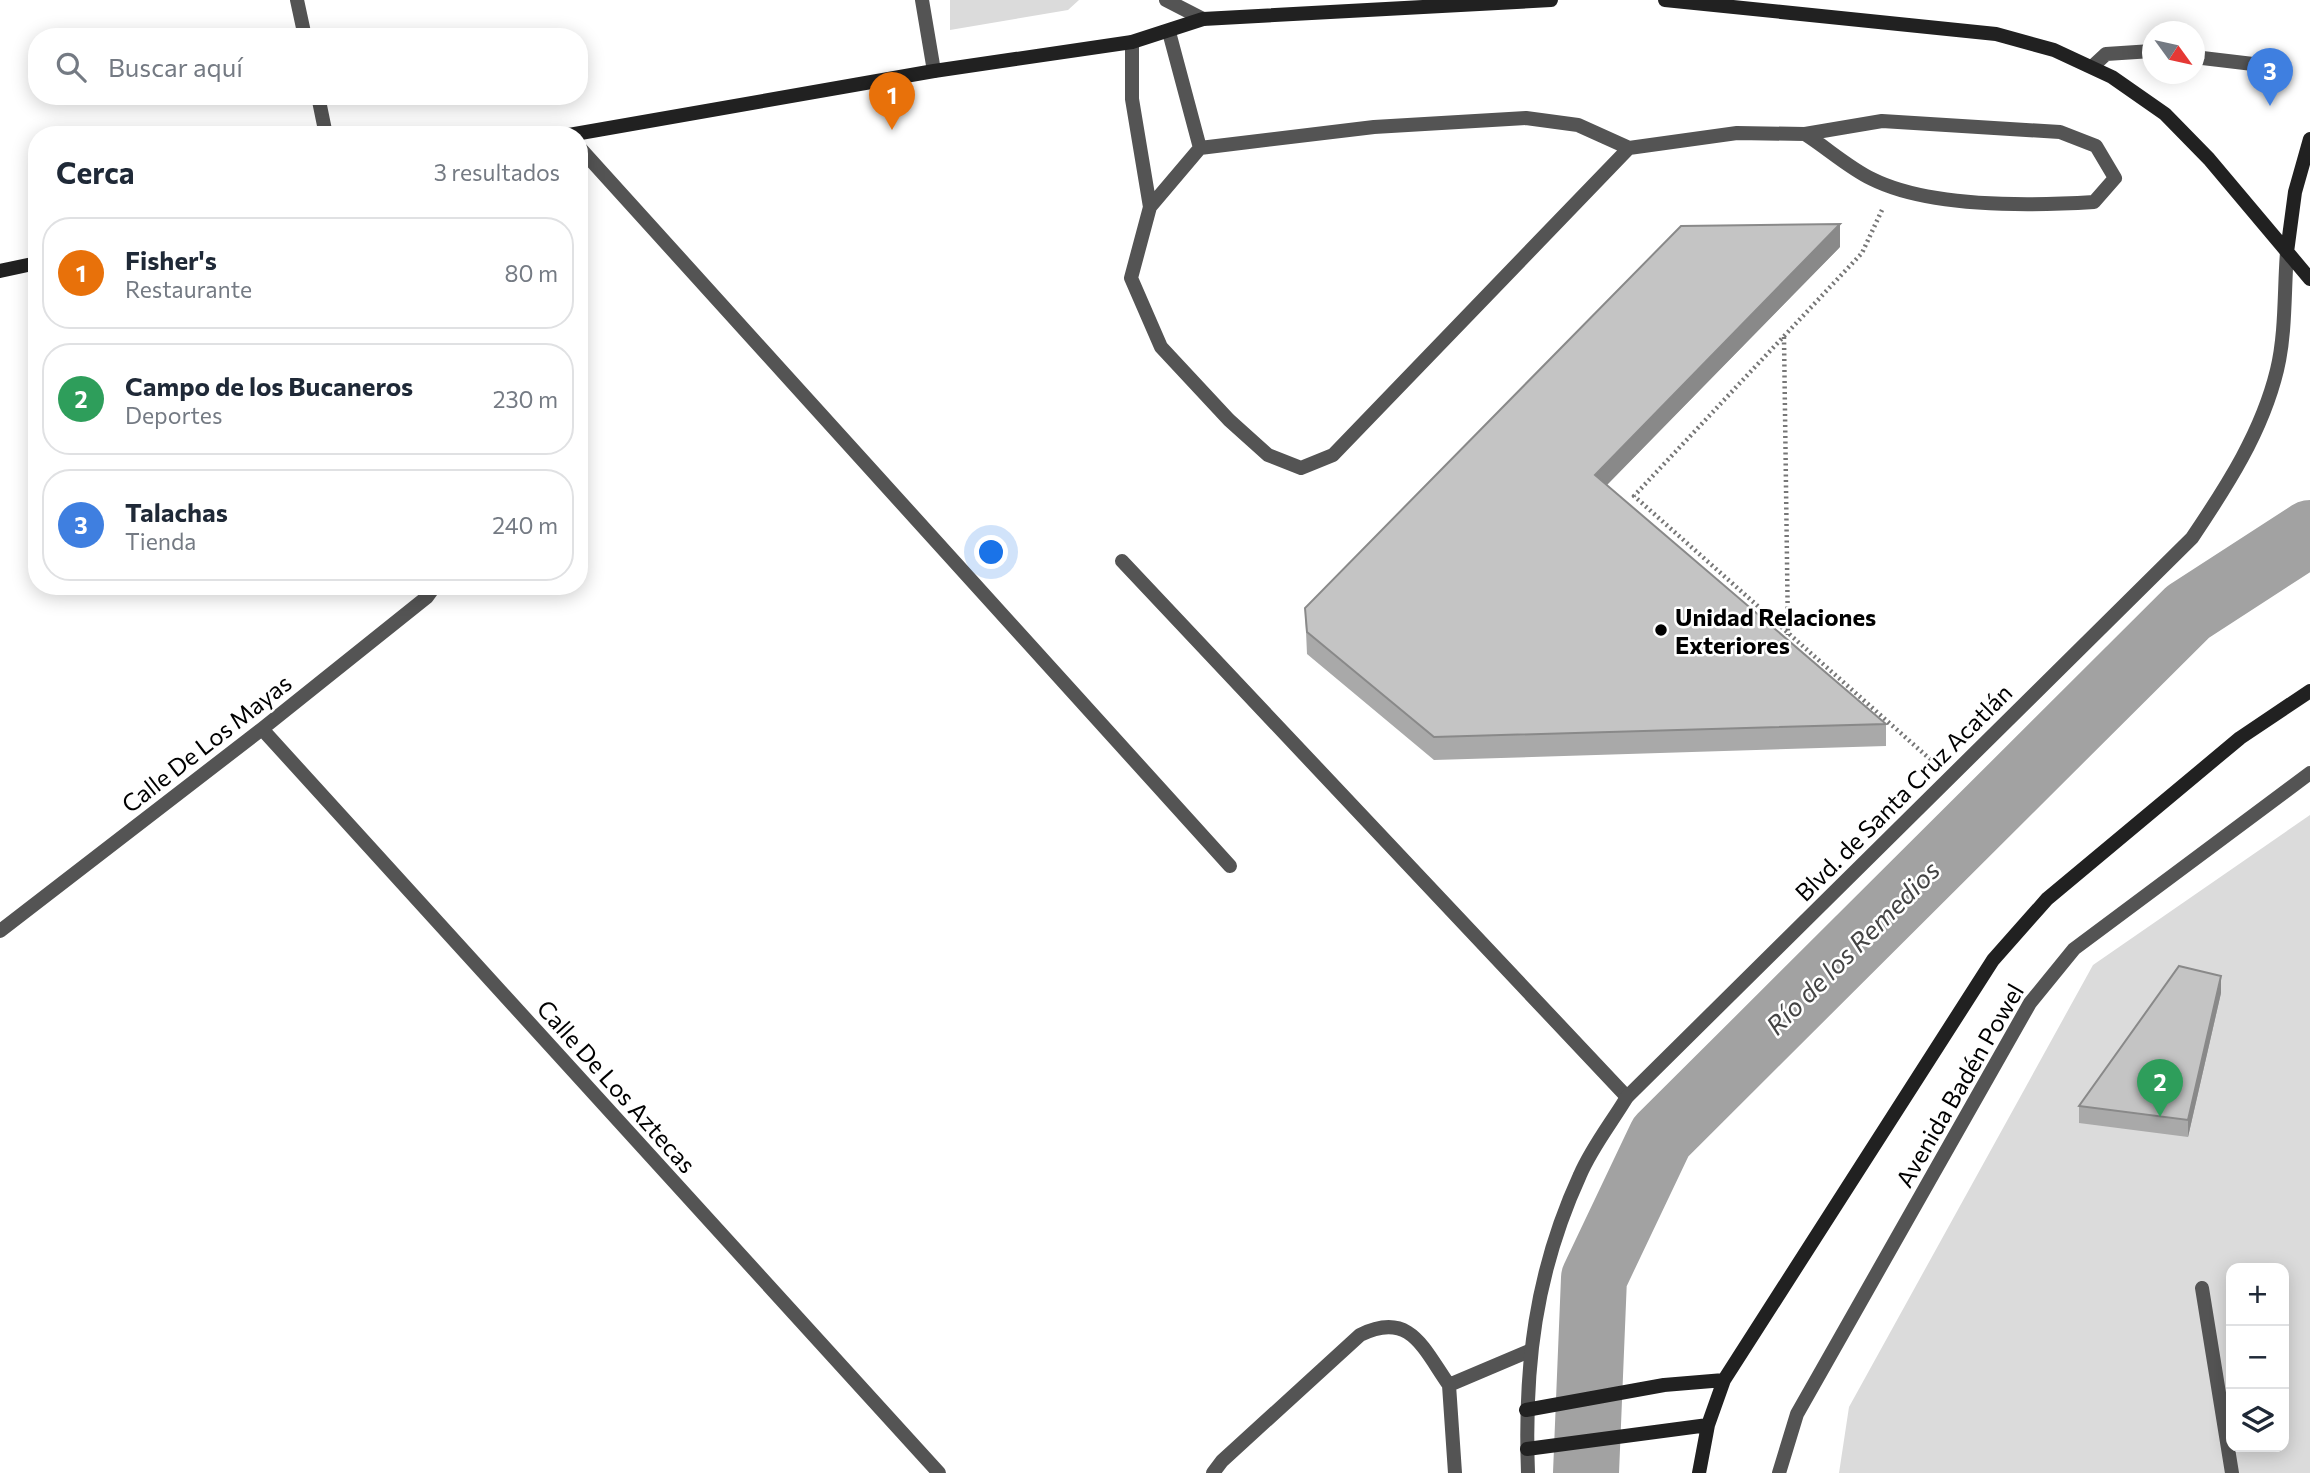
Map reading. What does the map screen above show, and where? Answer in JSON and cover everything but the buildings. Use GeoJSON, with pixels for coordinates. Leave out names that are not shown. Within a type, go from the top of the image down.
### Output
{"type":"FeatureCollection","features":[{"type":"Feature","properties":{"kind":"main road"},"geometry":{"type":"LineString","coordinates":[[588,132],[934,71],[1132,42],[1202,19],[1349,6],[1551,0]]}},
{"type":"Feature","properties":{"kind":"main road"},"geometry":{"type":"LineString","coordinates":[[1665,0],[1996,34],[2054,50],[2112,77],[2165,114],[2209,159],[2310,279]]}},
{"type":"Feature","properties":{"kind":"main road","name":"Blvd. de Santa Cruz Acatlán"},"geometry":{"type":"LineString","coordinates":[[2287,252],[2295,192],[2310,139]]}},
{"type":"Feature","properties":{"kind":"main road"},"geometry":{"type":"LineString","coordinates":[[0,271],[28,265]]}},
{"type":"Feature","properties":{"kind":"main road"},"geometry":{"type":"LineString","coordinates":[[1699,1473],[1708,1425],[1724,1380],[1993,960],[2048,899],[2240,738],[2310,691]]}},
{"type":"Feature","properties":{"kind":"main road"},"geometry":{"type":"LineString","coordinates":[[1526,1409],[1664,1385],[1724,1380]]}},
{"type":"Feature","properties":{"kind":"main road"},"geometry":{"type":"LineString","coordinates":[[1527,1449],[1708,1425]]}},
{"type":"Feature","properties":{"kind":"street"},"geometry":{"type":"LineString","coordinates":[[298,0],[303,28]]}},
{"type":"Feature","properties":{"kind":"street"},"geometry":{"type":"LineString","coordinates":[[922,0],[934,71]]}},
{"type":"Feature","properties":{"kind":"street"},"geometry":{"type":"LineString","coordinates":[[1166,0],[1202,19]]}},
{"type":"Feature","properties":{"kind":"street"},"geometry":{"type":"LineString","coordinates":[[1168,32],[1200,148]]}},
{"type":"Feature","properties":{"kind":"street"},"geometry":{"type":"LineString","coordinates":[[1132,42],[1132,99],[1150,207],[1131,278],[1161,347],[1229,420],[1268,455],[1301,468],[1333,455],[1629,148]]}},
{"type":"Feature","properties":{"kind":"street"},"geometry":{"type":"LineString","coordinates":[[2092,67],[2106,54],[2142,52]]}},
{"type":"Feature","properties":{"kind":"street"},"geometry":{"type":"LineString","coordinates":[[2205,58],[2253,64]]}},
{"type":"Feature","properties":{"kind":"street"},"geometry":{"type":"LineString","coordinates":[[320,105],[324,126]]}},
{"type":"Feature","properties":{"kind":"street"},"geometry":{"type":"LineString","coordinates":[[1150,207],[1200,148],[1374,127],[1526,118],[1578,125],[1629,148],[1737,133],[1805,134],[1881,121],[2060,132],[2096,146],[2115,178],[2094,202],[2052,205],[1923,198],[1872,179],[1805,134]]}},
{"type":"Feature","properties":{"kind":"street"},"geometry":{"type":"LineString","coordinates":[[588,157],[1230,866]]}},
{"type":"Feature","properties":{"kind":"street","name":"Blvd. de Santa Cruz Acatlán"},"geometry":{"type":"LineString","coordinates":[[1528,1473],[1526,1409],[1529,1351],[1552,1243],[1580,1172],[1627,1097],[2192,538],[2232,478],[2262,418],[2277,368],[2287,252]]}},
{"type":"Feature","properties":{"kind":"street"},"geometry":{"type":"LineString","coordinates":[[1122,561],[1627,1097]]}},
{"type":"Feature","properties":{"kind":"street","name":"Calle De Los Mayas"},"geometry":{"type":"LineString","coordinates":[[0,931],[262,729],[428,595]]}},
{"type":"Feature","properties":{"kind":"street","name":"Calle De Los Aztecas"},"geometry":{"type":"LineString","coordinates":[[262,729],[939,1473]]}},
{"type":"Feature","properties":{"kind":"street","name":"Avenida Badén Powel"},"geometry":{"type":"LineString","coordinates":[[1779,1473],[1797,1414],[2030,1003],[2074,949],[2310,774]]}},
{"type":"Feature","properties":{"kind":"street"},"geometry":{"type":"LineString","coordinates":[[2202,1288],[2232,1473]]}},
{"type":"Feature","properties":{"kind":"street"},"geometry":{"type":"LineString","coordinates":[[1213,1473],[1222,1461],[1360,1335],[1380,1325],[1401,1327],[1418,1341],[1449,1385],[1455,1473]]}},
{"type":"Feature","properties":{"kind":"street"},"geometry":{"type":"LineString","coordinates":[[1449,1385],[1529,1351]]}},
{"type":"Feature","properties":{"kind":"path"},"geometry":{"type":"LineString","coordinates":[[1893,187],[1862,253],[1634,496],[1950,778]]}},
{"type":"Feature","properties":{"kind":"path"},"geometry":{"type":"LineString","coordinates":[[1784,336],[1788,635]]}},
{"type":"Feature","properties":{"kind":"shaded area"},"geometry":{"type":"Polygon","coordinates":[[[950,0],[1079,0],[1068,10],[950,30],[950,0]]]}},
{"type":"Feature","properties":{"kind":"shaded area"},"geometry":{"type":"Polygon","coordinates":[[[2310,815],[2310,1473],[1839,1473],[1849,1407],[2093,965],[2310,815]]]}},
{"type":"Feature","properties":{"kind":"waterway","name":"Río de los Remedios"},"geometry":{"type":"LineString","coordinates":[[1586,1473],[1594,1278],[1661,1137],[2188,612],[2310,533]]}},
{"type":"Feature","properties":{"kind":"place","name":"Talachas"},"geometry":{"type":"Point","coordinates":[2270,106]}},
{"type":"Feature","properties":{"kind":"place","name":"Fisher's"},"geometry":{"type":"Point","coordinates":[892,130]}},
{"type":"Feature","properties":{"kind":"place","name":"Unidad Relaciones Exteriores"},"geometry":{"type":"Point","coordinates":[1661,630]}},
{"type":"Feature","properties":{"kind":"place","name":"Campo de los Bucaneros"},"geometry":{"type":"Point","coordinates":[2160,1117]}}]}
